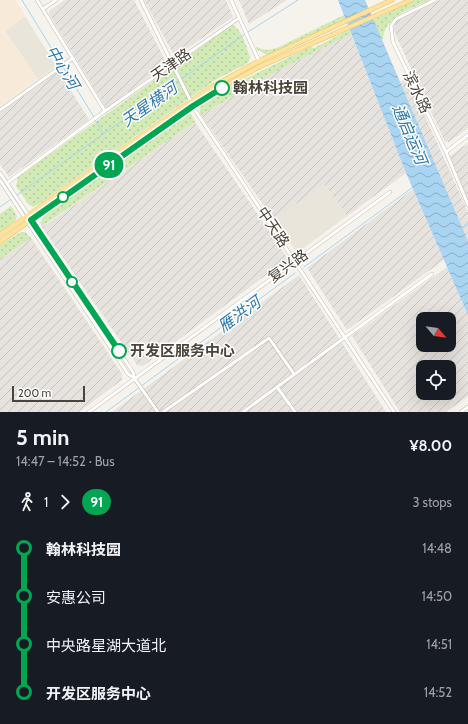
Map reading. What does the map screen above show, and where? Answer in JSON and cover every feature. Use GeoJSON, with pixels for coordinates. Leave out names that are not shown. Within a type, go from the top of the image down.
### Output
{"type":"FeatureCollection","features":[{"type":"Feature","properties":{"kind":"main road"},"geometry":{"type":"LineString","coordinates":[[0,242],[192,104],[216,85],[259,62],[392,0]]}},
{"type":"Feature","properties":{"kind":"main road"},"geometry":{"type":"LineString","coordinates":[[0,235],[192,104],[261,66],[317,43],[411,0]]}},
{"type":"Feature","properties":{"kind":"street"},"geometry":{"type":"LineString","coordinates":[[37,0],[105,111]]}},
{"type":"Feature","properties":{"kind":"street"},"geometry":{"type":"LineString","coordinates":[[43,9],[56,0]]}},
{"type":"Feature","properties":{"kind":"street","name":"中天路"},"geometry":{"type":"LineString","coordinates":[[141,0],[192,104],[296,260],[394,412]]}},
{"type":"Feature","properties":{"kind":"street"},"geometry":{"type":"LineString","coordinates":[[231,0],[259,62]]}},
{"type":"Feature","properties":{"kind":"street","name":"滨水路"},"geometry":{"type":"LineString","coordinates":[[435,0],[396,19],[391,26],[393,42],[446,152],[468,205]]}},
{"type":"Feature","properties":{"kind":"street","name":"天津路"},"geometry":{"type":"LineString","coordinates":[[7,183],[105,111],[239,18]]}},
{"type":"Feature","properties":{"kind":"street"},"geometry":{"type":"LineString","coordinates":[[0,110],[73,58]]}},
{"type":"Feature","properties":{"kind":"street"},"geometry":{"type":"LineString","coordinates":[[446,152],[468,135]]}},
{"type":"Feature","properties":{"kind":"street"},"geometry":{"type":"LineString","coordinates":[[0,173],[17,203],[128,374],[134,378],[158,412]]}},
{"type":"Feature","properties":{"kind":"street"},"geometry":{"type":"LineString","coordinates":[[0,180],[11,193]]}},
{"type":"Feature","properties":{"kind":"street","name":"复兴路"},"geometry":{"type":"LineString","coordinates":[[89,412],[390,192]]}},
{"type":"Feature","properties":{"kind":"street"},"geometry":{"type":"LineString","coordinates":[[29,221],[133,372],[134,378]]}},
{"type":"Feature","properties":{"kind":"street"},"geometry":{"type":"LineString","coordinates":[[243,412],[345,336],[432,274]]}},
{"type":"Feature","properties":{"kind":"street"},"geometry":{"type":"LineString","coordinates":[[163,412],[270,338],[294,374]]}},
{"type":"Feature","properties":{"kind":"street"},"geometry":{"type":"LineString","coordinates":[[277,387],[295,412]]}},
{"type":"Feature","properties":{"kind":"street"},"geometry":{"type":"LineString","coordinates":[[460,412],[468,407]]}},
{"type":"Feature","properties":{"kind":"shaded area"},"geometry":{"type":"Polygon","coordinates":[[[0,0],[16,0],[25,16],[5,32],[38,79],[0,106],[0,0]]]}},
{"type":"Feature","properties":{"kind":"shaded area"},"geometry":{"type":"Polygon","coordinates":[[[65,0],[134,0],[166,62],[165,65],[106,108],[49,14],[49,11],[65,0]]]}},
{"type":"Feature","properties":{"kind":"shaded area"},"geometry":{"type":"Polygon","coordinates":[[[144,0],[226,0],[233,17],[175,57],[144,0]]]}},
{"type":"Feature","properties":{"kind":"shaded area"},"geometry":{"type":"Polygon","coordinates":[[[239,0],[287,0],[249,24],[239,0]]]}},
{"type":"Feature","properties":{"kind":"shaded area"},"geometry":{"type":"Polygon","coordinates":[[[440,0],[468,0],[468,128],[449,142],[445,142],[393,29],[397,21],[440,0]]]}},
{"type":"Feature","properties":{"kind":"shaded area"},"geometry":{"type":"Polygon","coordinates":[[[25,16],[56,66],[38,79],[5,31],[25,16]]]}},
{"type":"Feature","properties":{"kind":"shaded area"},"geometry":{"type":"Polygon","coordinates":[[[351,34],[406,173],[347,216],[325,185],[273,219],[201,115],[271,74],[351,34]]]}},
{"type":"Feature","properties":{"kind":"shaded area"},"geometry":{"type":"Polygon","coordinates":[[[59,71],[89,120],[9,177],[0,164],[0,113],[59,71]]]}},
{"type":"Feature","properties":{"kind":"shaded area"},"geometry":{"type":"Polygon","coordinates":[[[408,78],[468,212],[468,241],[400,82],[408,78]]]}},
{"type":"Feature","properties":{"kind":"shaded area"},"geometry":{"type":"Polygon","coordinates":[[[195,122],[288,259],[143,366],[137,365],[42,227],[195,122]]]}},
{"type":"Feature","properties":{"kind":"shaded area"},"geometry":{"type":"Polygon","coordinates":[[[468,143],[468,201],[450,156],[468,143]]]}},
{"type":"Feature","properties":{"kind":"shaded area"},"geometry":{"type":"Polygon","coordinates":[[[325,185],[347,216],[297,253],[273,219],[325,185]]]}},
{"type":"Feature","properties":{"kind":"shaded area"},"geometry":{"type":"Polygon","coordinates":[[[413,189],[444,260],[347,330],[307,268],[413,189]]]}},
{"type":"Feature","properties":{"kind":"shaded area"},"geometry":{"type":"Polygon","coordinates":[[[31,238],[122,374],[122,380],[79,412],[0,412],[0,259],[31,238]]]}},
{"type":"Feature","properties":{"kind":"shaded area"},"geometry":{"type":"Polygon","coordinates":[[[447,267],[468,315],[468,396],[446,412],[400,412],[352,336],[447,267]]]}},
{"type":"Feature","properties":{"kind":"shaded area"},"geometry":{"type":"Polygon","coordinates":[[[299,275],[386,412],[112,412],[299,275]]]}},
{"type":"Feature","properties":{"kind":"green space"},"geometry":{"type":"Polygon","coordinates":[[[415,0],[429,0],[393,19],[384,32],[382,42],[373,20],[415,0]]]}},
{"type":"Feature","properties":{"kind":"green space"},"geometry":{"type":"Polygon","coordinates":[[[344,15],[346,19],[267,55],[256,49],[256,47],[266,50],[277,48],[344,15]]]}},
{"type":"Feature","properties":{"kind":"green space"},"geometry":{"type":"Polygon","coordinates":[[[232,25],[239,30],[244,39],[250,57],[248,63],[217,79],[39,204],[33,207],[28,204],[16,186],[18,177],[232,25]]]}},
{"type":"Feature","properties":{"kind":"green space"},"geometry":{"type":"Polygon","coordinates":[[[349,30],[351,34],[271,74],[201,115],[200,110],[203,102],[212,96],[310,47],[314,48],[349,30]]]}},
{"type":"Feature","properties":{"kind":"green space"},"geometry":{"type":"Polygon","coordinates":[[[186,114],[191,114],[195,122],[42,226],[40,223],[45,214],[186,114]]]}},
{"type":"Feature","properties":{"kind":"green space"},"geometry":{"type":"Polygon","coordinates":[[[11,206],[17,216],[16,220],[0,233],[0,214],[11,206]]]}},
{"type":"Feature","properties":{"kind":"green space"},"geometry":{"type":"Polygon","coordinates":[[[21,232],[25,232],[31,238],[0,259],[0,245],[21,232]]]}},
{"type":"Feature","properties":{"kind":"water","name":"通启运河"},"geometry":{"type":"Polygon","coordinates":[[[338,0],[365,0],[468,241],[468,315],[406,173],[338,0]]]}},
{"type":"Feature","properties":{"kind":"waterway","name":"中心河"},"geometry":{"type":"LineString","coordinates":[[22,0],[61,64]]}},
{"type":"Feature","properties":{"kind":"waterway","name":"天星横河"},"geometry":{"type":"LineString","coordinates":[[248,32],[298,0]]}},
{"type":"Feature","properties":{"kind":"waterway","name":"天星横河"},"geometry":{"type":"LineString","coordinates":[[0,207],[245,34]]}},
{"type":"Feature","properties":{"kind":"waterway","name":"中心河"},"geometry":{"type":"LineString","coordinates":[[63,67],[94,117]]}},
{"type":"Feature","properties":{"kind":"waterway","name":"中心河"},"geometry":{"type":"LineString","coordinates":[[95,120],[103,133]]}},
{"type":"Feature","properties":{"kind":"waterway","name":"雁洪河"},"geometry":{"type":"LineString","coordinates":[[304,267],[413,187]]}},
{"type":"Feature","properties":{"kind":"waterway"},"geometry":{"type":"LineString","coordinates":[[462,229],[468,224]]}},
{"type":"Feature","properties":{"kind":"waterway","name":"雁洪河"},"geometry":{"type":"LineString","coordinates":[[106,412],[295,273]]}},
{"type":"Feature","properties":{"kind":"bus line","name":"91"},"geometry":{"type":"LineString","coordinates":[[119,351],[31,220],[193,106],[222,88]]}},
{"type":"Feature","properties":{"kind":"place","name":"翰林科技园"},"geometry":{"type":"Point","coordinates":[222,88]}},
{"type":"Feature","properties":{"kind":"place","name":"开发区服务中心"},"geometry":{"type":"Point","coordinates":[119,351]}}]}
